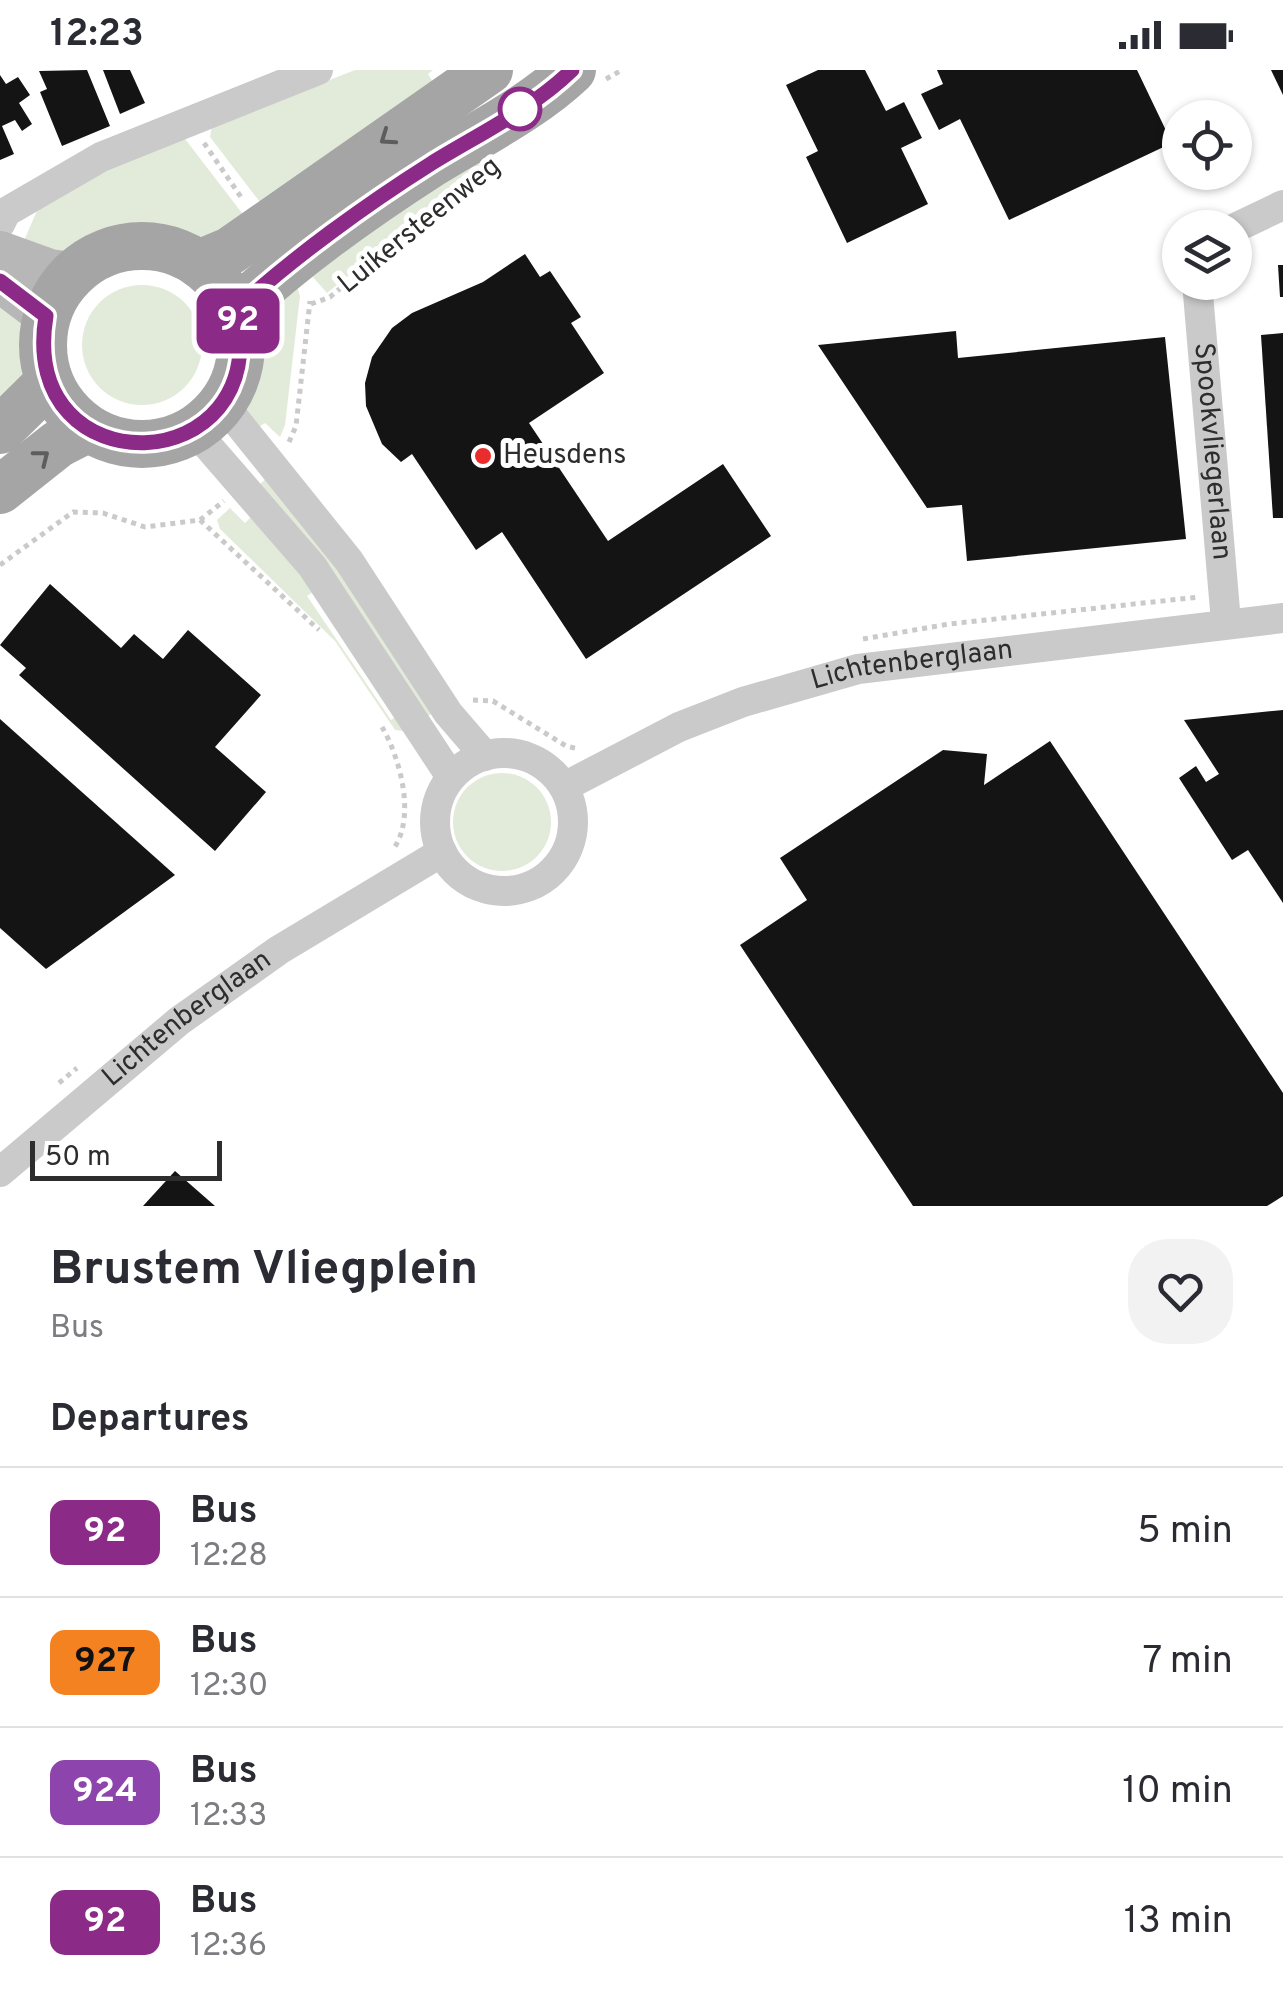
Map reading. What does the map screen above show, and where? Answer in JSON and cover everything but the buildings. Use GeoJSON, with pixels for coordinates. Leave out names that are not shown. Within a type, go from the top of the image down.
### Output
{"type":"FeatureCollection","features":[{"type":"Feature","properties":{"kind":"main road"},"geometry":{"type":"LineString","coordinates":[[199,264],[230,251],[489,70]]}},
{"type":"Feature","properties":{"kind":"main road","name":"Luikersteenweg"},"geometry":{"type":"LineString","coordinates":[[236,310],[261,286],[426,167],[550,92],[585,78]]}},
{"type":"Feature","properties":{"kind":"main road"},"geometry":{"type":"LineString","coordinates":[[148,245],[175,251],[199,264],[227,292],[236,310],[240,358],[208,417],[163,442],[130,444],[87,429],[58,400],[43,361],[46,316],[73,273],[95,257],[121,247],[148,245]]}},
{"type":"Feature","properties":{"kind":"main road"},"geometry":{"type":"LineString","coordinates":[[0,252],[50,270],[73,273]]}},
{"type":"Feature","properties":{"kind":"main road"},"geometry":{"type":"LineString","coordinates":[[0,281],[46,316]]}},
{"type":"Feature","properties":{"kind":"main road"},"geometry":{"type":"LineString","coordinates":[[0,430],[49,382]]}},
{"type":"Feature","properties":{"kind":"main road"},"geometry":{"type":"LineString","coordinates":[[0,490],[58,444],[87,429]]}},
{"type":"Feature","properties":{"kind":"street"},"geometry":{"type":"LineString","coordinates":[[0,224],[6,212],[101,157],[318,70]]}},
{"type":"Feature","properties":{"kind":"street"},"geometry":{"type":"LineString","coordinates":[[1252,220],[1283,206]]}},
{"type":"Feature","properties":{"kind":"street","name":"Spookvliegerlaan"},"geometry":{"type":"LineString","coordinates":[[1199,300],[1226,622]]}},
{"type":"Feature","properties":{"kind":"street"},"geometry":{"type":"LineString","coordinates":[[208,417],[349,561],[448,713],[485,756]]}},
{"type":"Feature","properties":{"kind":"street"},"geometry":{"type":"LineString","coordinates":[[208,417],[451,777]]}},
{"type":"Feature","properties":{"kind":"street","name":"Lichtenberglaan"},"geometry":{"type":"LineString","coordinates":[[564,787],[679,727],[743,702],[858,669],[1283,618]]}},
{"type":"Feature","properties":{"kind":"street"},"geometry":{"type":"LineString","coordinates":[[485,756],[527,757],[543,765],[564,787],[572,808],[573,830],[555,869],[538,882],[516,890],[479,887],[462,878],[442,852],[435,817],[451,777],[485,756]]}},
{"type":"Feature","properties":{"kind":"street","name":"Lichtenberglaan"},"geometry":{"type":"LineString","coordinates":[[0,1172],[179,1021],[279,950],[442,852]]}},
{"type":"Feature","properties":{"kind":"path"},"geometry":{"type":"LineString","coordinates":[[585,78],[622,70]]}},
{"type":"Feature","properties":{"kind":"path"},"geometry":{"type":"LineString","coordinates":[[188,120],[251,212]]}},
{"type":"Feature","properties":{"kind":"path","name":"Luikersteenweg"},"geometry":{"type":"LineString","coordinates":[[288,445],[296,426],[311,304],[330,297],[447,199]]}},
{"type":"Feature","properties":{"kind":"path"},"geometry":{"type":"LineString","coordinates":[[0,566],[73,512],[103,513],[145,527],[200,520],[224,501]]}},
{"type":"Feature","properties":{"kind":"path"},"geometry":{"type":"LineString","coordinates":[[200,520],[325,638]]}},
{"type":"Feature","properties":{"kind":"path"},"geometry":{"type":"LineString","coordinates":[[374,713],[394,747],[406,807],[402,837],[384,855]]}},
{"type":"Feature","properties":{"kind":"path"},"geometry":{"type":"LineString","coordinates":[[57,1084],[84,1062]]}},
{"type":"Feature","properties":{"kind":"green space"},"geometry":{"type":"Polygon","coordinates":[[[355,70],[433,70],[428,74],[438,90],[263,206],[210,137],[212,126],[355,70]]]}},
{"type":"Feature","properties":{"kind":"green space"},"geometry":{"type":"Polygon","coordinates":[[[182,135],[245,217],[193,243],[142,233],[70,253],[20,250],[42,199],[182,135]]]}},
{"type":"Feature","properties":{"kind":"green space"},"geometry":{"type":"Polygon","coordinates":[[[484,158],[487,163],[327,293],[312,276],[326,257],[484,158]]]}},
{"type":"Feature","properties":{"kind":"green space"},"geometry":{"type":"Polygon","coordinates":[[[142,285],[165,289],[185,302],[198,322],[202,345],[198,368],[185,388],[165,401],[142,405],[119,401],[99,388],[86,368],[82,345],[86,322],[99,302],[119,289],[142,285]]]}},
{"type":"Feature","properties":{"kind":"green space"},"geometry":{"type":"Polygon","coordinates":[[[297,286],[300,296],[285,425],[280,437],[265,423],[251,432],[242,402],[252,371],[257,316],[297,286]]]}},
{"type":"Feature","properties":{"kind":"green space"},"geometry":{"type":"Polygon","coordinates":[[[0,297],[29,327],[29,374],[0,412],[0,297]]]}},
{"type":"Feature","properties":{"kind":"green space"},"geometry":{"type":"Polygon","coordinates":[[[268,477],[313,530],[436,711],[425,718],[259,485],[268,477]]]}},
{"type":"Feature","properties":{"kind":"green space"},"geometry":{"type":"Polygon","coordinates":[[[230,508],[245,523],[255,513],[320,587],[307,596],[391,720],[403,712],[403,731],[395,730],[335,641],[220,529],[217,520],[230,508]]]}},
{"type":"Feature","properties":{"kind":"green space"},"geometry":{"type":"Polygon","coordinates":[[[502,773],[521,777],[537,787],[547,803],[551,822],[547,841],[537,857],[521,867],[502,871],[483,867],[467,857],[457,841],[453,822],[457,803],[467,787],[483,777],[502,773]]]}},
{"type":"Feature","properties":{"kind":"bus line","name":"92"},"geometry":{"type":"LineString","coordinates":[[0,281],[38,306],[46,316],[43,361],[58,400],[72,416],[108,439],[130,444],[174,440],[194,430],[223,404],[240,358],[236,310],[261,286],[426,167],[550,92],[572,70]]}},
{"type":"Feature","properties":{"kind":"place","name":"Heusdens"},"geometry":{"type":"Point","coordinates":[483,456]}}]}
